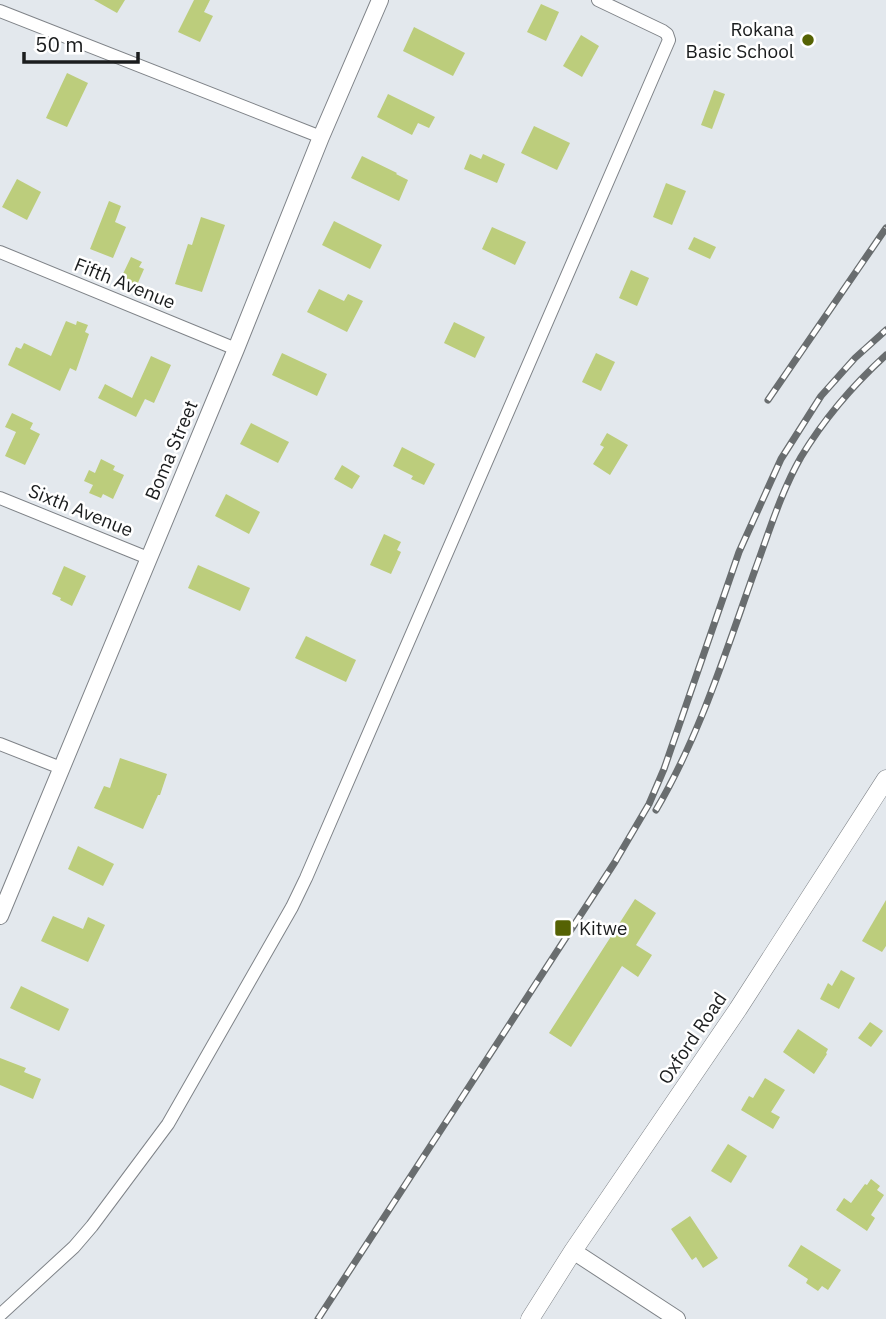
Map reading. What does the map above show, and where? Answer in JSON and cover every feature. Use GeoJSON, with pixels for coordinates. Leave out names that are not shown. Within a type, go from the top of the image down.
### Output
{"type":"FeatureCollection","features":[{"type":"Feature","properties":{"kind":"main road","name":"Oxford Road"},"geometry":{"type":"LineString","coordinates":[[530,1319],[737,1009],[886,779]]}},
{"type":"Feature","properties":{"kind":"street","name":"Boma Street"},"geometry":{"type":"LineString","coordinates":[[0,916],[380,0]]}},
{"type":"Feature","properties":{"kind":"street"},"geometry":{"type":"LineString","coordinates":[[0,1315],[75,1247],[168,1124],[306,878],[669,40],[663,31],[598,0]]}},
{"type":"Feature","properties":{"kind":"street"},"geometry":{"type":"LineString","coordinates":[[0,11],[321,137]]}},
{"type":"Feature","properties":{"kind":"street","name":"Fifth Avenue"},"geometry":{"type":"LineString","coordinates":[[0,252],[236,349]]}},
{"type":"Feature","properties":{"kind":"street","name":"Sixth Avenue"},"geometry":{"type":"LineString","coordinates":[[0,498],[148,558]]}},
{"type":"Feature","properties":{"kind":"street"},"geometry":{"type":"LineString","coordinates":[[0,744],[61,768]]}},
{"type":"Feature","properties":{"kind":"street"},"geometry":{"type":"LineString","coordinates":[[573,1251],[677,1319]]}},
{"type":"Feature","properties":{"kind":"building"},"geometry":{"type":"Polygon","coordinates":[[[94,0],[125,0],[117,13],[94,0]]]}},
{"type":"Feature","properties":{"kind":"building"},"geometry":{"type":"Polygon","coordinates":[[[194,0],[210,0],[204,12],[213,16],[200,42],[178,32],[194,0]]]}},
{"type":"Feature","properties":{"kind":"building"},"geometry":{"type":"Polygon","coordinates":[[[541,4],[559,12],[546,41],[527,32],[541,4]]]}},
{"type":"Feature","properties":{"kind":"building"},"geometry":{"type":"Polygon","coordinates":[[[414,27],[465,53],[453,76],[403,51],[414,27]]]}},
{"type":"Feature","properties":{"kind":"building"},"geometry":{"type":"Polygon","coordinates":[[[581,35],[599,46],[582,77],[563,66],[581,35]]]}},
{"type":"Feature","properties":{"kind":"building"},"geometry":{"type":"Polygon","coordinates":[[[67,73],[88,83],[67,127],[46,118],[67,73]]]}},
{"type":"Feature","properties":{"kind":"building"},"geometry":{"type":"Polygon","coordinates":[[[714,90],[725,94],[712,129],[701,125],[714,90]]]}},
{"type":"Feature","properties":{"kind":"building"},"geometry":{"type":"Polygon","coordinates":[[[388,94],[435,117],[429,128],[418,123],[412,135],[377,117],[388,94]]]}},
{"type":"Feature","properties":{"kind":"building"},"geometry":{"type":"Polygon","coordinates":[[[534,126],[570,143],[557,170],[521,153],[534,126]]]}},
{"type":"Feature","properties":{"kind":"building"},"geometry":{"type":"Polygon","coordinates":[[[470,154],[481,159],[483,154],[505,164],[497,183],[464,169],[470,154]]]}},
{"type":"Feature","properties":{"kind":"building"},"geometry":{"type":"Polygon","coordinates":[[[362,156],[408,180],[399,201],[351,178],[362,156]]]}},
{"type":"Feature","properties":{"kind":"building"},"geometry":{"type":"Polygon","coordinates":[[[17,179],[41,192],[27,220],[2,207],[17,179]]]}},
{"type":"Feature","properties":{"kind":"building"},"geometry":{"type":"Polygon","coordinates":[[[666,183],[686,191],[672,225],[653,217],[666,183]]]}},
{"type":"Feature","properties":{"kind":"building"},"geometry":{"type":"Polygon","coordinates":[[[109,201],[121,206],[115,222],[126,227],[113,258],[90,249],[109,201]]]}},
{"type":"Feature","properties":{"kind":"building"},"geometry":{"type":"Polygon","coordinates":[[[201,217],[225,225],[202,292],[175,284],[188,244],[192,245],[201,217]]]}},
{"type":"Feature","properties":{"kind":"building"},"geometry":{"type":"Polygon","coordinates":[[[334,221],[382,245],[370,269],[322,245],[334,221]]]}},
{"type":"Feature","properties":{"kind":"building"},"geometry":{"type":"Polygon","coordinates":[[[492,227],[526,242],[515,265],[482,249],[492,227]]]}},
{"type":"Feature","properties":{"kind":"building"},"geometry":{"type":"Polygon","coordinates":[[[694,237],[716,247],[710,259],[688,249],[694,237]]]}},
{"type":"Feature","properties":{"kind":"building"},"geometry":{"type":"Polygon","coordinates":[[[131,257],[142,262],[139,267],[144,269],[137,285],[121,278],[131,257]]]}},
{"type":"Feature","properties":{"kind":"building"},"geometry":{"type":"Polygon","coordinates":[[[631,270],[649,278],[637,306],[619,298],[631,270]]]}},
{"type":"Feature","properties":{"kind":"building"},"geometry":{"type":"Polygon","coordinates":[[[319,289],[344,301],[348,294],[363,301],[347,332],[307,312],[319,289]]]}},
{"type":"Feature","properties":{"kind":"building"},"geometry":{"type":"Polygon","coordinates":[[[66,321],[76,325],[77,321],[88,325],[85,332],[89,334],[76,371],[70,368],[60,391],[8,365],[16,347],[21,349],[24,343],[51,356],[66,321]]]}},
{"type":"Feature","properties":{"kind":"building"},"geometry":{"type":"Polygon","coordinates":[[[454,322],[485,337],[475,358],[444,343],[454,322]]]}},
{"type":"Feature","properties":{"kind":"building"},"geometry":{"type":"Polygon","coordinates":[[[282,353],[327,374],[317,396],[272,375],[282,353]]]}},
{"type":"Feature","properties":{"kind":"building"},"geometry":{"type":"Polygon","coordinates":[[[596,353],[615,362],[601,391],[582,382],[596,353]]]}},
{"type":"Feature","properties":{"kind":"building"},"geometry":{"type":"Polygon","coordinates":[[[151,356],[171,365],[154,403],[145,399],[136,417],[98,398],[105,384],[132,398],[151,356]]]}},
{"type":"Feature","properties":{"kind":"building"},"geometry":{"type":"Polygon","coordinates":[[[12,413],[33,423],[30,429],[40,434],[25,465],[5,456],[16,432],[5,427],[12,413]]]}},
{"type":"Feature","properties":{"kind":"building"},"geometry":{"type":"Polygon","coordinates":[[[251,423],[289,442],[278,463],[240,444],[251,423]]]}},
{"type":"Feature","properties":{"kind":"building"},"geometry":{"type":"Polygon","coordinates":[[[607,433],[628,445],[610,475],[593,464],[604,447],[600,445],[607,433]]]}},
{"type":"Feature","properties":{"kind":"building"},"geometry":{"type":"Polygon","coordinates":[[[402,447],[435,464],[424,485],[393,466],[402,447]]]}},
{"type":"Feature","properties":{"kind":"building"},"geometry":{"type":"Polygon","coordinates":[[[101,459],[115,466],[113,470],[124,475],[113,499],[103,494],[101,498],[89,493],[93,485],[84,481],[89,470],[95,473],[101,459]]]}},
{"type":"Feature","properties":{"kind":"building"},"geometry":{"type":"Polygon","coordinates":[[[342,465],[360,476],[352,489],[334,479],[342,465]]]}},
{"type":"Feature","properties":{"kind":"building"},"geometry":{"type":"Polygon","coordinates":[[[226,494],[260,512],[249,534],[215,516],[226,494]]]}},
{"type":"Feature","properties":{"kind":"building"},"geometry":{"type":"Polygon","coordinates":[[[384,534],[401,542],[397,550],[401,552],[391,574],[370,565],[384,534]]]}},
{"type":"Feature","properties":{"kind":"building"},"geometry":{"type":"Polygon","coordinates":[[[198,565],[250,588],[240,611],[188,588],[198,565]]]}},
{"type":"Feature","properties":{"kind":"building"},"geometry":{"type":"Polygon","coordinates":[[[64,566],[86,576],[72,606],[52,594],[64,566]]]}},
{"type":"Feature","properties":{"kind":"building"},"geometry":{"type":"Polygon","coordinates":[[[306,636],[356,660],[346,682],[295,658],[306,636]]]}},
{"type":"Feature","properties":{"kind":"building"},"geometry":{"type":"Polygon","coordinates":[[[120,758],[167,774],[143,829],[94,808],[104,786],[110,788],[120,758]]]}},
{"type":"Feature","properties":{"kind":"building"},"geometry":{"type":"Polygon","coordinates":[[[78,846],[114,864],[103,886],[68,869],[78,846]]]}},
{"type":"Feature","properties":{"kind":"building"},"geometry":{"type":"Polygon","coordinates":[[[635,899],[656,913],[636,945],[652,955],[638,977],[622,966],[571,1047],[549,1033],[635,899]]]}},
{"type":"Feature","properties":{"kind":"building"},"geometry":{"type":"Polygon","coordinates":[[[886,900],[886,946],[882,952],[862,941],[886,900]]]}},
{"type":"Feature","properties":{"kind":"building"},"geometry":{"type":"Polygon","coordinates":[[[53,916],[83,929],[88,917],[105,925],[88,962],[41,941],[53,916]]]}},
{"type":"Feature","properties":{"kind":"building"},"geometry":{"type":"Polygon","coordinates":[[[841,970],[855,978],[839,1009],[820,999],[828,983],[832,986],[841,970]]]}},
{"type":"Feature","properties":{"kind":"building"},"geometry":{"type":"Polygon","coordinates":[[[21,986],[69,1009],[59,1031],[10,1008],[21,986]]]}},
{"type":"Feature","properties":{"kind":"building"},"geometry":{"type":"Polygon","coordinates":[[[870,1022],[883,1031],[871,1047],[858,1038],[870,1022]]]}},
{"type":"Feature","properties":{"kind":"building"},"geometry":{"type":"Polygon","coordinates":[[[798,1029],[828,1049],[814,1074],[783,1052],[798,1029]]]}},
{"type":"Feature","properties":{"kind":"building"},"geometry":{"type":"Polygon","coordinates":[[[0,1058],[26,1068],[24,1072],[41,1079],[33,1099],[0,1085],[0,1058]]]}},
{"type":"Feature","properties":{"kind":"building"},"geometry":{"type":"Polygon","coordinates":[[[765,1078],[785,1090],[771,1112],[780,1117],[773,1129],[741,1110],[749,1096],[753,1098],[765,1078]]]}},
{"type":"Feature","properties":{"kind":"building"},"geometry":{"type":"Polygon","coordinates":[[[728,1144],[747,1156],[731,1183],[711,1171],[728,1144]]]}},
{"type":"Feature","properties":{"kind":"building"},"geometry":{"type":"Polygon","coordinates":[[[871,1179],[880,1186],[877,1190],[884,1195],[871,1215],[875,1218],[867,1231],[836,1210],[844,1198],[851,1203],[871,1179]]]}},
{"type":"Feature","properties":{"kind":"building"},"geometry":{"type":"Polygon","coordinates":[[[690,1216],[718,1258],[703,1268],[696,1257],[692,1260],[671,1229],[690,1216]]]}},
{"type":"Feature","properties":{"kind":"building"},"geometry":{"type":"Polygon","coordinates":[[[801,1245],[841,1270],[828,1290],[822,1286],[818,1291],[806,1283],[808,1279],[788,1266],[801,1245]]]}},
{"type":"Feature","properties":{"kind":"railway"},"geometry":{"type":"LineString","coordinates":[[768,400],[886,228]]}},
{"type":"Feature","properties":{"kind":"railway"},"geometry":{"type":"LineString","coordinates":[[318,1319],[615,862],[649,804],[664,769],[739,552],[781,459],[821,396],[855,358],[886,330]]}},
{"type":"Feature","properties":{"kind":"railway"},"geometry":{"type":"LineString","coordinates":[[656,810],[699,722],[794,470],[829,416],[886,355]]}},
{"type":"Feature","properties":{"kind":"place","name":"Rokana Basic School"},"geometry":{"type":"Point","coordinates":[808,40]}},
{"type":"Feature","properties":{"kind":"place","name":"Kitwe"},"geometry":{"type":"Point","coordinates":[563,928]}}]}
